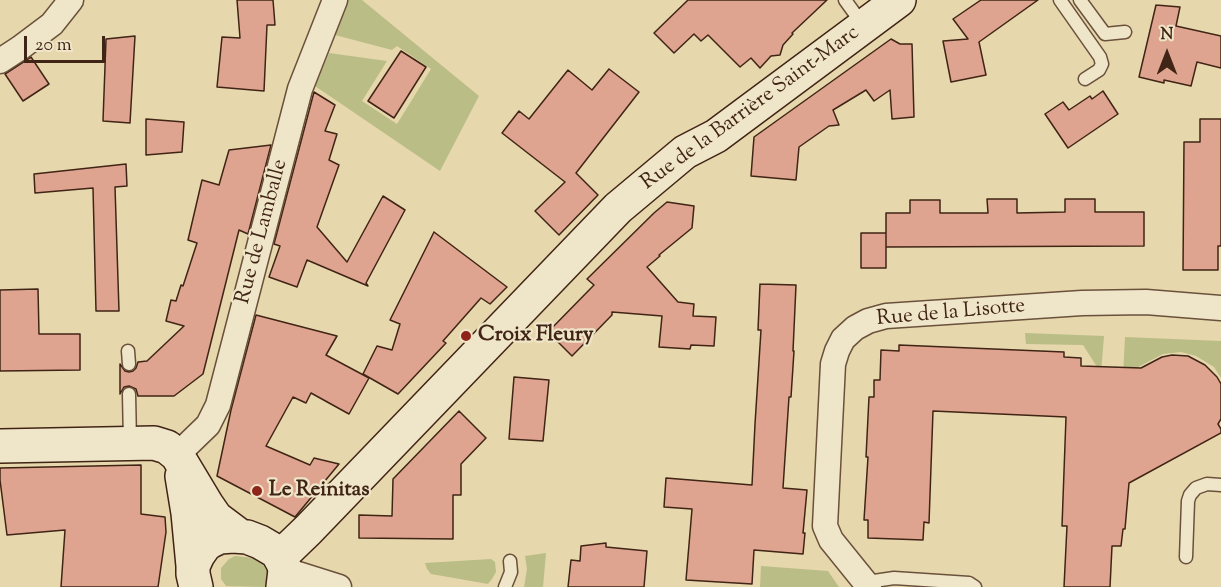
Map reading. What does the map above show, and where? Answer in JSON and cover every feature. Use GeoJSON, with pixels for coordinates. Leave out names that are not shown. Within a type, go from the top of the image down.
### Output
{"type":"FeatureCollection","features":[{"type":"Feature","properties":{"kind":"main road","name":"Rue de la Barrière Saint-Marc"},"geometry":{"type":"LineString","coordinates":[[282,572],[308,531],[618,208],[685,152],[717,136],[899,0]]}},
{"type":"Feature","properties":{"kind":"main road"},"geometry":{"type":"LineString","coordinates":[[0,446],[154,443],[167,447],[178,457],[216,518],[240,536]]}},
{"type":"Feature","properties":{"kind":"main road"},"geometry":{"type":"LineString","coordinates":[[178,457],[188,513],[193,580]]}},
{"type":"Feature","properties":{"kind":"main road"},"geometry":{"type":"LineString","coordinates":[[193,580],[198,555],[205,545],[220,537],[240,536],[260,542],[272,549],[282,572]]}},
{"type":"Feature","properties":{"kind":"street"},"geometry":{"type":"LineString","coordinates":[[0,61],[52,24],[71,0]]}},
{"type":"Feature","properties":{"kind":"street","name":"Rue de Lamballe"},"geometry":{"type":"LineString","coordinates":[[178,457],[208,425],[218,405],[300,89],[335,0]]}},
{"type":"Feature","properties":{"kind":"street","name":"Rue de la Lisotte"},"geometry":{"type":"LineString","coordinates":[[868,586],[831,540],[825,526],[833,364],[843,339],[855,328],[868,321],[886,316],[1082,303],[1146,302],[1221,308]]}},
{"type":"Feature","properties":{"kind":"street"},"geometry":{"type":"LineString","coordinates":[[282,572],[339,587]]}},
{"type":"Feature","properties":{"kind":"lane"},"geometry":{"type":"LineString","coordinates":[[845,0],[864,26]]}},
{"type":"Feature","properties":{"kind":"lane"},"geometry":{"type":"LineString","coordinates":[[1060,0],[1100,57],[1102,64],[1100,70],[1085,78]]}},
{"type":"Feature","properties":{"kind":"lane"},"geometry":{"type":"LineString","coordinates":[[1080,0],[1105,34],[1125,32]]}},
{"type":"Feature","properties":{"kind":"lane"},"geometry":{"type":"LineString","coordinates":[[129,394],[130,443]]}},
{"type":"Feature","properties":{"kind":"lane"},"geometry":{"type":"LineString","coordinates":[[1186,557],[1190,495],[1196,488],[1207,484],[1221,485]]}},
{"type":"Feature","properties":{"kind":"lane"},"geometry":{"type":"LineString","coordinates":[[505,587],[511,572],[510,561]]}},
{"type":"Feature","properties":{"kind":"lane"},"geometry":{"type":"LineString","coordinates":[[868,586],[874,581],[894,578],[969,583],[975,587]]}},
{"type":"Feature","properties":{"kind":"green space"},"geometry":{"type":"Polygon","coordinates":[[[348,0],[362,0],[479,96],[440,171],[315,86],[329,53],[387,61],[362,101],[397,124],[431,69],[397,46],[392,50],[335,35],[348,0]]]}},
{"type":"Feature","properties":{"kind":"green space"},"geometry":{"type":"Polygon","coordinates":[[[1025,333],[1104,336],[1101,373],[1083,345],[1026,344],[1025,333]]]}},
{"type":"Feature","properties":{"kind":"green space"},"geometry":{"type":"Polygon","coordinates":[[[1125,337],[1221,341],[1221,378],[1214,367],[1196,356],[1181,352],[1163,354],[1123,375],[1125,337]]]}},
{"type":"Feature","properties":{"kind":"green space"},"geometry":{"type":"Polygon","coordinates":[[[546,553],[543,587],[524,587],[527,569],[525,556],[546,553]]]}},
{"type":"Feature","properties":{"kind":"green space"},"geometry":{"type":"Polygon","coordinates":[[[235,556],[255,558],[266,565],[268,575],[265,587],[226,586],[221,579],[221,568],[235,556]]]}},
{"type":"Feature","properties":{"kind":"green space"},"geometry":{"type":"Polygon","coordinates":[[[491,559],[495,562],[496,572],[488,584],[431,574],[425,563],[491,559]]]}},
{"type":"Feature","properties":{"kind":"green space"},"geometry":{"type":"Polygon","coordinates":[[[761,566],[828,571],[839,587],[760,587],[761,566]]]}},
{"type":"Feature","properties":{"kind":"building"},"geometry":{"type":"Polygon","coordinates":[[[237,0],[273,0],[275,25],[267,25],[264,91],[217,87],[222,37],[240,38],[237,0]]]}},
{"type":"Feature","properties":{"kind":"building"},"geometry":{"type":"Polygon","coordinates":[[[688,0],[827,0],[792,33],[783,45],[780,55],[771,56],[760,68],[751,58],[740,67],[708,35],[701,41],[694,34],[674,53],[654,33],[688,0]]]}},
{"type":"Feature","properties":{"kind":"building"},"geometry":{"type":"Polygon","coordinates":[[[981,0],[1038,0],[979,42],[986,75],[951,82],[943,41],[968,39],[953,19],[981,0]]]}},
{"type":"Feature","properties":{"kind":"building"},"geometry":{"type":"Polygon","coordinates":[[[1156,5],[1180,7],[1176,26],[1221,36],[1221,68],[1197,62],[1191,86],[1139,77],[1156,5]]]}},
{"type":"Feature","properties":{"kind":"building"},"geometry":{"type":"Polygon","coordinates":[[[135,36],[130,123],[103,121],[106,39],[135,36]]]}},
{"type":"Feature","properties":{"kind":"building"},"geometry":{"type":"Polygon","coordinates":[[[891,39],[900,44],[912,44],[914,117],[892,119],[890,90],[874,101],[866,90],[833,110],[839,125],[829,126],[799,147],[796,180],[751,176],[754,137],[891,39]]]}},
{"type":"Feature","properties":{"kind":"building"},"geometry":{"type":"Polygon","coordinates":[[[401,51],[426,67],[394,118],[368,101],[401,51]]]}},
{"type":"Feature","properties":{"kind":"building"},"geometry":{"type":"Polygon","coordinates":[[[31,57],[49,84],[23,101],[5,74],[31,57]]]}},
{"type":"Feature","properties":{"kind":"building"},"geometry":{"type":"Polygon","coordinates":[[[609,69],[639,92],[576,173],[598,195],[559,235],[535,211],[565,182],[502,133],[519,111],[529,119],[568,70],[592,90],[609,69]]]}},
{"type":"Feature","properties":{"kind":"building"},"geometry":{"type":"Polygon","coordinates":[[[1103,91],[1118,114],[1068,148],[1045,114],[1063,102],[1069,110],[1090,96],[1092,99],[1103,91]]]}},
{"type":"Feature","properties":{"kind":"building"},"geometry":{"type":"Polygon","coordinates":[[[314,92],[335,105],[325,131],[337,134],[329,160],[339,165],[317,227],[347,262],[383,196],[405,210],[366,283],[368,286],[307,260],[297,287],[269,277],[280,246],[274,244],[314,92]]]}},
{"type":"Feature","properties":{"kind":"building"},"geometry":{"type":"Polygon","coordinates":[[[146,119],[184,122],[182,152],[146,155],[146,119]]]}},
{"type":"Feature","properties":{"kind":"building"},"geometry":{"type":"Polygon","coordinates":[[[1200,119],[1221,119],[1221,246],[1218,246],[1218,270],[1183,270],[1184,142],[1200,142],[1200,119]]]}},
{"type":"Feature","properties":{"kind":"building"},"geometry":{"type":"Polygon","coordinates":[[[271,145],[248,234],[239,230],[203,374],[174,396],[138,396],[136,389],[129,386],[124,387],[120,394],[120,364],[125,371],[133,371],[138,362],[147,361],[184,326],[166,321],[171,300],[176,301],[181,285],[183,286],[197,243],[188,240],[202,180],[219,185],[229,150],[271,145]]]}},
{"type":"Feature","properties":{"kind":"building"},"geometry":{"type":"Polygon","coordinates":[[[126,164],[127,186],[115,187],[119,311],[96,311],[93,188],[35,193],[34,174],[126,164]]]}},
{"type":"Feature","properties":{"kind":"building"},"geometry":{"type":"Polygon","coordinates":[[[987,199],[1017,199],[1017,213],[1065,212],[1065,199],[1095,199],[1095,212],[1144,212],[1144,246],[886,247],[886,213],[910,213],[910,200],[940,200],[940,213],[988,213],[987,199]]]}},
{"type":"Feature","properties":{"kind":"building"},"geometry":{"type":"Polygon","coordinates":[[[667,202],[694,206],[692,228],[647,267],[678,302],[694,304],[693,316],[716,317],[714,346],[691,345],[690,349],[659,347],[662,316],[612,312],[612,315],[572,356],[548,332],[594,285],[587,279],[667,202]]]}},
{"type":"Feature","properties":{"kind":"building"},"geometry":{"type":"Polygon","coordinates":[[[434,232],[507,287],[490,304],[481,298],[443,341],[446,343],[398,394],[363,374],[377,346],[392,350],[400,324],[390,320],[434,232]]]}},
{"type":"Feature","properties":{"kind":"building"},"geometry":{"type":"Polygon","coordinates":[[[861,233],[886,233],[886,268],[861,268],[861,233]]]}},
{"type":"Feature","properties":{"kind":"building"},"geometry":{"type":"Polygon","coordinates":[[[760,284],[796,285],[794,351],[783,488],[807,490],[803,554],[754,550],[752,584],[686,580],[692,509],[664,507],[666,478],[752,485],[761,330],[758,330],[760,284]]]}},
{"type":"Feature","properties":{"kind":"building"},"geometry":{"type":"Polygon","coordinates":[[[38,289],[39,334],[80,334],[80,370],[0,371],[0,290],[38,289]]]}},
{"type":"Feature","properties":{"kind":"building"},"geometry":{"type":"Polygon","coordinates":[[[256,315],[337,336],[326,355],[369,378],[349,414],[311,393],[306,403],[293,397],[266,446],[310,465],[314,458],[339,464],[295,517],[217,476],[231,410],[256,315]]]}},
{"type":"Feature","properties":{"kind":"building"},"geometry":{"type":"Polygon","coordinates":[[[899,345],[1064,352],[1064,357],[1081,358],[1081,366],[1141,368],[1162,357],[1188,356],[1205,365],[1221,384],[1221,419],[1218,424],[1221,433],[1129,483],[1125,529],[1123,529],[1121,546],[1112,546],[1110,587],[1064,587],[1067,526],[1062,526],[1066,417],[933,411],[929,523],[924,522],[923,540],[868,538],[868,520],[864,520],[869,397],[874,397],[874,380],[880,380],[881,350],[899,351],[899,345]]]}},
{"type":"Feature","properties":{"kind":"building"},"geometry":{"type":"Polygon","coordinates":[[[514,377],[549,380],[543,441],[509,439],[514,377]]]}},
{"type":"Feature","properties":{"kind":"building"},"geometry":{"type":"Polygon","coordinates":[[[459,411],[486,438],[461,464],[461,495],[453,495],[453,539],[359,538],[359,515],[392,516],[393,479],[459,411]]]}},
{"type":"Feature","properties":{"kind":"building"},"geometry":{"type":"Polygon","coordinates":[[[141,465],[141,514],[165,517],[166,532],[158,587],[61,587],[65,530],[7,535],[0,468],[141,465]]]}},
{"type":"Feature","properties":{"kind":"building"},"geometry":{"type":"Polygon","coordinates":[[[606,543],[606,547],[647,551],[644,587],[568,587],[571,560],[580,561],[581,546],[606,543]]]}},
{"type":"Feature","properties":{"kind":"place","name":"Croix Fleury"},"geometry":{"type":"Point","coordinates":[466,336]}},
{"type":"Feature","properties":{"kind":"place","name":"Le Reinitas"},"geometry":{"type":"Point","coordinates":[257,491]}}]}
